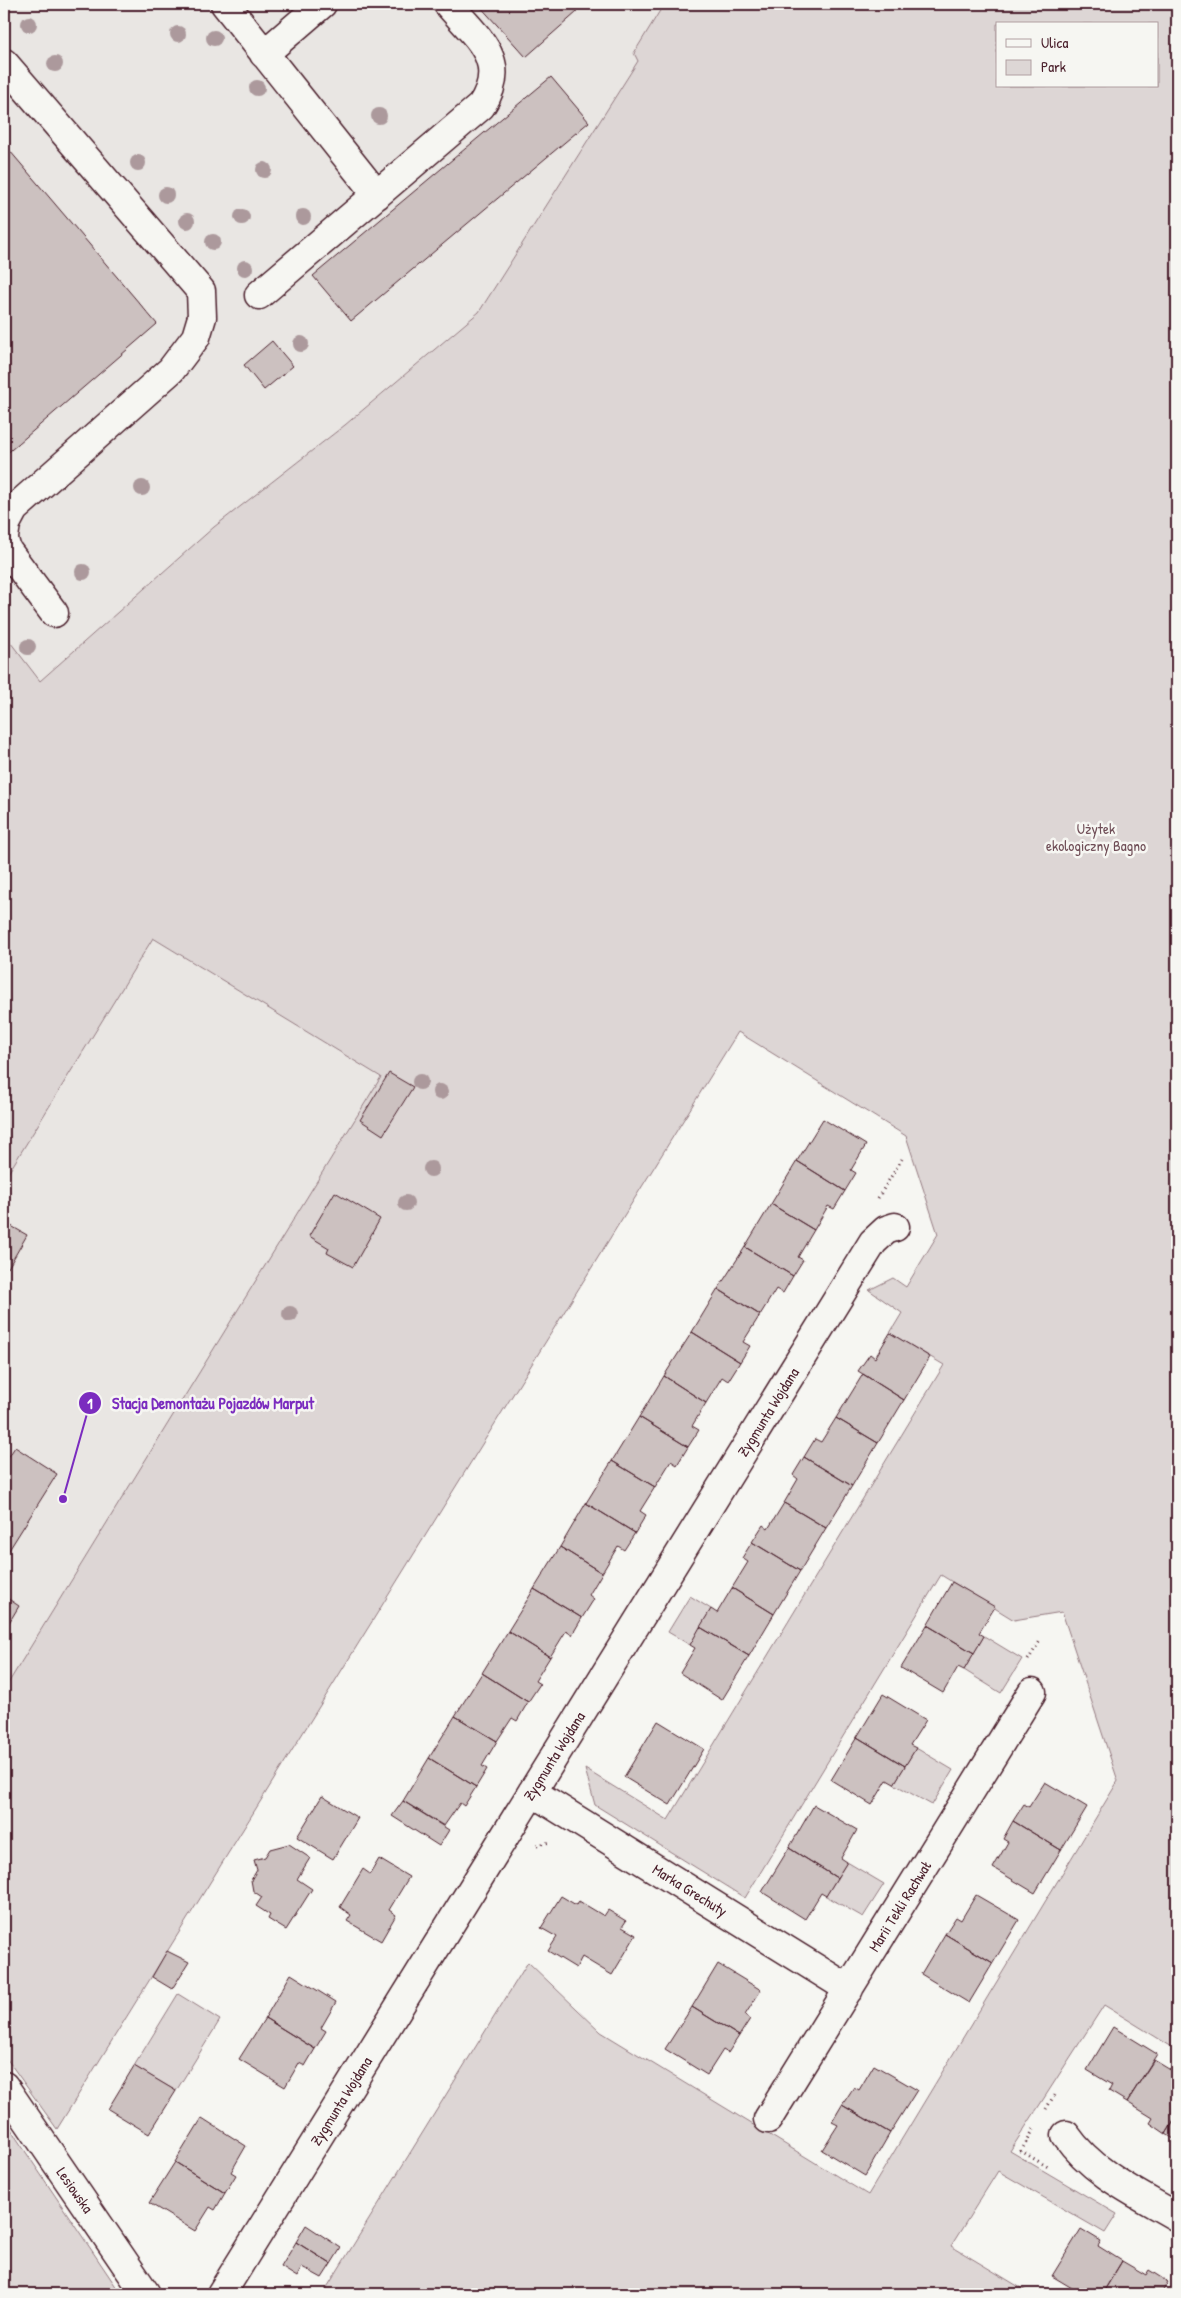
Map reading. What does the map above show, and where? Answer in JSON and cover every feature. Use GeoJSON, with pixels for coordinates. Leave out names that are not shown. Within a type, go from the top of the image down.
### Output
{"type":"FeatureCollection","features":[{"type":"Feature","properties":{"kind":"street"},"geometry":{"type":"LineString","coordinates":[[225,4],[377,195]]}},
{"type":"Feature","properties":{"kind":"street"},"geometry":{"type":"LineString","coordinates":[[264,54],[322,4]]}},
{"type":"Feature","properties":{"kind":"street"},"geometry":{"type":"LineString","coordinates":[[259,295],[481,106],[489,95],[494,70],[490,57],[482,44],[448,4]]}},
{"type":"Feature","properties":{"kind":"street"},"geometry":{"type":"LineString","coordinates":[[4,64],[201,291],[203,302],[202,317],[196,337],[171,370],[14,509],[6,524],[4,538],[6,550],[54,613]]}},
{"type":"Feature","properties":{"kind":"street","name":"Zygmunta Wojdana"},"geometry":{"type":"LineString","coordinates":[[222,2294],[874,1242],[886,1230],[895,1228]]}},
{"type":"Feature","properties":{"kind":"street","name":"Marii Tekli Rachwał"},"geometry":{"type":"LineString","coordinates":[[768,2119],[1032,1692]]}},
{"type":"Feature","properties":{"kind":"street","name":"Marka Grechuty"},"geometry":{"type":"LineString","coordinates":[[532,1792],[848,1989]]}},
{"type":"Feature","properties":{"kind":"street","name":"Lesiowska"},"geometry":{"type":"LineString","coordinates":[[4,2086],[146,2294]]}},
{"type":"Feature","properties":{"kind":"street"},"geometry":{"type":"LineString","coordinates":[[1066,2135],[1083,2156],[1100,2171],[1177,2217]]}},
{"type":"Feature","properties":{"kind":"path"},"geometry":{"type":"LineString","coordinates":[[1024,1666],[1040,1641]]}},
{"type":"Feature","properties":{"kind":"path"},"geometry":{"type":"LineString","coordinates":[[535,1846],[553,1842]]}},
{"type":"Feature","properties":{"kind":"shaded area"},"geometry":{"type":"Polygon","coordinates":[[[4,4],[664,4],[634,53],[639,60],[479,312],[345,425],[214,527],[4,713],[4,4]]]}},
{"type":"Feature","properties":{"kind":"shaded area"},"geometry":{"type":"Polygon","coordinates":[[[153,938],[381,1077],[4,1690],[4,1180],[153,938]]]}},
{"type":"Feature","properties":{"kind":"green space","name":"Użytek ekologiczny Bagno"},"geometry":{"type":"Polygon","coordinates":[[[664,4],[1177,4],[1177,2050],[1104,2005],[1010,2151],[1117,2214],[1105,2233],[998,2171],[951,2246],[1031,2294],[323,2294],[528,1962],[601,2032],[868,2195],[1118,1781],[1062,1612],[1014,1620],[941,1575],[745,1898],[595,1805],[585,1769],[668,1820],[944,1365],[890,1333],[902,1313],[869,1290],[893,1278],[906,1287],[938,1234],[906,1136],[738,1032],[57,2129],[4,2055],[4,1690],[381,1077],[153,938],[4,1180],[4,634],[40,681],[214,527],[345,425],[479,312],[638,61],[634,53],[664,4]]]}},
{"type":"Feature","properties":{"kind":"green space"},"geometry":{"type":"Polygon","coordinates":[[[690,1596],[711,1609],[690,1645],[668,1632],[690,1596]]]}},
{"type":"Feature","properties":{"kind":"green space"},"geometry":{"type":"Polygon","coordinates":[[[984,1636],[1022,1659],[1001,1693],[964,1670],[984,1636]]]}},
{"type":"Feature","properties":{"kind":"green space"},"geometry":{"type":"Polygon","coordinates":[[[916,1748],[953,1770],[932,1805],[894,1784],[916,1748]]]}},
{"type":"Feature","properties":{"kind":"green space"},"geometry":{"type":"Polygon","coordinates":[[[847,1862],[884,1884],[863,1917],[826,1896],[847,1862]]]}},
{"type":"Feature","properties":{"kind":"green space"},"geometry":{"type":"Polygon","coordinates":[[[178,1994],[220,2020],[176,2091],[134,2066],[178,1994]]]}},
{"type":"Feature","properties":{"kind":"green space"},"geometry":{"type":"Polygon","coordinates":[[[4,2117],[17,2139],[121,2294],[4,2294],[4,2117]]]}},
{"type":"Feature","properties":{"kind":"building"},"geometry":{"type":"Polygon","coordinates":[[[478,4],[569,4],[577,12],[526,57],[478,4]]]}},
{"type":"Feature","properties":{"kind":"building"},"geometry":{"type":"Polygon","coordinates":[[[551,77],[589,122],[351,321],[313,276],[551,77]]]}},
{"type":"Feature","properties":{"kind":"building"},"geometry":{"type":"Polygon","coordinates":[[[4,144],[157,324],[4,456],[4,144]]]}},
{"type":"Feature","properties":{"kind":"building"},"geometry":{"type":"Polygon","coordinates":[[[272,341],[293,366],[264,390],[244,365],[272,341]]]}},
{"type":"Feature","properties":{"kind":"building"},"geometry":{"type":"Polygon","coordinates":[[[389,1073],[413,1087],[383,1135],[360,1120],[389,1073]]]}},
{"type":"Feature","properties":{"kind":"building"},"geometry":{"type":"Polygon","coordinates":[[[823,1119],[866,1145],[851,1170],[856,1173],[845,1191],[797,1161],[823,1119]]]}},
{"type":"Feature","properties":{"kind":"building"},"geometry":{"type":"Polygon","coordinates":[[[797,1161],[845,1191],[834,1209],[828,1206],[814,1230],[771,1204],[797,1161]]]}},
{"type":"Feature","properties":{"kind":"building"},"geometry":{"type":"Polygon","coordinates":[[[335,1192],[380,1219],[353,1267],[327,1253],[329,1248],[309,1236],[335,1192]]]}},
{"type":"Feature","properties":{"kind":"building"},"geometry":{"type":"Polygon","coordinates":[[[771,1204],[814,1230],[798,1257],[803,1260],[793,1276],[745,1247],[771,1204]]]}},
{"type":"Feature","properties":{"kind":"building"},"geometry":{"type":"Polygon","coordinates":[[[4,1222],[27,1235],[8,1268],[4,1265],[4,1222]]]}},
{"type":"Feature","properties":{"kind":"building"},"geometry":{"type":"Polygon","coordinates":[[[745,1247],[793,1276],[783,1293],[776,1289],[760,1315],[718,1289],[745,1247]]]}},
{"type":"Feature","properties":{"kind":"building"},"geometry":{"type":"Polygon","coordinates":[[[718,1289],[760,1315],[743,1342],[750,1346],[740,1362],[692,1332],[718,1289]]]}},
{"type":"Feature","properties":{"kind":"building"},"geometry":{"type":"Polygon","coordinates":[[[692,1332],[740,1362],[728,1381],[722,1377],[706,1403],[664,1376],[692,1332]]]}},
{"type":"Feature","properties":{"kind":"building"},"geometry":{"type":"Polygon","coordinates":[[[890,1333],[930,1357],[904,1400],[858,1371],[870,1354],[875,1358],[890,1333]]]}},
{"type":"Feature","properties":{"kind":"building"},"geometry":{"type":"Polygon","coordinates":[[[863,1374],[904,1400],[878,1443],[836,1418],[863,1374]]]}},
{"type":"Feature","properties":{"kind":"building"},"geometry":{"type":"Polygon","coordinates":[[[664,1376],[706,1403],[692,1426],[699,1430],[688,1447],[639,1417],[664,1376]]]}},
{"type":"Feature","properties":{"kind":"building"},"geometry":{"type":"Polygon","coordinates":[[[639,1417],[688,1447],[677,1465],[671,1461],[655,1487],[612,1461],[639,1417]]]}},
{"type":"Feature","properties":{"kind":"building"},"geometry":{"type":"Polygon","coordinates":[[[836,1418],[878,1443],[852,1486],[804,1457],[815,1439],[821,1442],[836,1418]]]}},
{"type":"Feature","properties":{"kind":"building"},"geometry":{"type":"Polygon","coordinates":[[[15,1447],[57,1474],[4,1558],[4,1464],[15,1447]]]}},
{"type":"Feature","properties":{"kind":"building"},"geometry":{"type":"Polygon","coordinates":[[[804,1457],[852,1486],[826,1528],[784,1503],[798,1479],[793,1475],[804,1457]]]}},
{"type":"Feature","properties":{"kind":"building"},"geometry":{"type":"Polygon","coordinates":[[[612,1461],[655,1487],[640,1511],[646,1515],[635,1533],[586,1503],[612,1461]]]}},
{"type":"Feature","properties":{"kind":"building"},"geometry":{"type":"Polygon","coordinates":[[[586,1503],[635,1533],[624,1550],[618,1546],[602,1573],[560,1547],[586,1503]]]}},
{"type":"Feature","properties":{"kind":"building"},"geometry":{"type":"Polygon","coordinates":[[[784,1503],[826,1528],[800,1571],[752,1542],[763,1525],[768,1529],[784,1503]]]}},
{"type":"Feature","properties":{"kind":"building"},"geometry":{"type":"Polygon","coordinates":[[[752,1542],[800,1571],[774,1614],[732,1588],[748,1562],[742,1558],[752,1542]]]}},
{"type":"Feature","properties":{"kind":"building"},"geometry":{"type":"Polygon","coordinates":[[[560,1547],[602,1573],[589,1595],[594,1599],[582,1618],[534,1589],[560,1547]]]}},
{"type":"Feature","properties":{"kind":"building"},"geometry":{"type":"Polygon","coordinates":[[[952,1582],[995,1607],[979,1633],[984,1636],[974,1653],[927,1625],[952,1582]]]}},
{"type":"Feature","properties":{"kind":"building"},"geometry":{"type":"Polygon","coordinates":[[[732,1588],[774,1614],[749,1656],[700,1627],[711,1609],[717,1613],[732,1588]]]}},
{"type":"Feature","properties":{"kind":"building"},"geometry":{"type":"Polygon","coordinates":[[[534,1589],[582,1618],[572,1635],[566,1631],[550,1657],[508,1631],[534,1589]]]}},
{"type":"Feature","properties":{"kind":"building"},"geometry":{"type":"Polygon","coordinates":[[[4,1596],[19,1606],[4,1631],[4,1596]]]}},
{"type":"Feature","properties":{"kind":"building"},"geometry":{"type":"Polygon","coordinates":[[[927,1625],[974,1653],[964,1670],[958,1667],[943,1693],[901,1668],[927,1625]]]}},
{"type":"Feature","properties":{"kind":"building"},"geometry":{"type":"Polygon","coordinates":[[[700,1627],[749,1656],[722,1700],[680,1673],[695,1648],[690,1645],[700,1627]]]}},
{"type":"Feature","properties":{"kind":"building"},"geometry":{"type":"Polygon","coordinates":[[[508,1631],[550,1657],[535,1681],[540,1684],[528,1702],[482,1673],[508,1631]]]}},
{"type":"Feature","properties":{"kind":"building"},"geometry":{"type":"Polygon","coordinates":[[[482,1673],[528,1702],[517,1721],[512,1718],[497,1741],[455,1716],[482,1673]]]}},
{"type":"Feature","properties":{"kind":"building"},"geometry":{"type":"Polygon","coordinates":[[[883,1694],[926,1720],[910,1745],[916,1748],[905,1766],[857,1737],[883,1694]]]}},
{"type":"Feature","properties":{"kind":"building"},"geometry":{"type":"Polygon","coordinates":[[[455,1716],[497,1741],[482,1766],[487,1769],[476,1787],[429,1758],[455,1716]]]}},
{"type":"Feature","properties":{"kind":"building"},"geometry":{"type":"Polygon","coordinates":[[[658,1721],[704,1749],[670,1805],[624,1777],[658,1721]]]}},
{"type":"Feature","properties":{"kind":"building"},"geometry":{"type":"Polygon","coordinates":[[[857,1737],[905,1766],[894,1784],[887,1780],[872,1805],[831,1780],[857,1737]]]}},
{"type":"Feature","properties":{"kind":"building"},"geometry":{"type":"Polygon","coordinates":[[[429,1758],[476,1787],[464,1806],[460,1803],[444,1826],[403,1801],[429,1758]]]}},
{"type":"Feature","properties":{"kind":"building"},"geometry":{"type":"Polygon","coordinates":[[[1045,1782],[1087,1807],[1061,1850],[1013,1821],[1024,1804],[1029,1807],[1045,1782]]]}},
{"type":"Feature","properties":{"kind":"building"},"geometry":{"type":"Polygon","coordinates":[[[322,1796],[358,1818],[333,1859],[297,1837],[322,1796]]]}},
{"type":"Feature","properties":{"kind":"building"},"geometry":{"type":"Polygon","coordinates":[[[403,1801],[449,1830],[439,1846],[392,1816],[403,1801]]]}},
{"type":"Feature","properties":{"kind":"building"},"geometry":{"type":"Polygon","coordinates":[[[814,1805],[857,1830],[841,1858],[847,1862],[837,1878],[789,1848],[814,1805]]]}},
{"type":"Feature","properties":{"kind":"building"},"geometry":{"type":"Polygon","coordinates":[[[1013,1821],[1061,1850],[1035,1893],[993,1868],[1008,1842],[1003,1839],[1013,1821]]]}},
{"type":"Feature","properties":{"kind":"building"},"geometry":{"type":"Polygon","coordinates":[[[289,1844],[310,1858],[297,1879],[312,1889],[286,1930],[268,1919],[270,1915],[256,1906],[262,1897],[253,1891],[251,1880],[257,1870],[254,1860],[265,1857],[270,1849],[289,1844]]]}},
{"type":"Feature","properties":{"kind":"building"},"geometry":{"type":"Polygon","coordinates":[[[789,1848],[837,1878],[826,1896],[821,1893],[805,1919],[762,1892],[789,1848]]]}},
{"type":"Feature","properties":{"kind":"building"},"geometry":{"type":"Polygon","coordinates":[[[379,1859],[409,1877],[389,1910],[396,1915],[381,1941],[347,1921],[351,1915],[340,1907],[363,1869],[370,1874],[379,1859]]]}},
{"type":"Feature","properties":{"kind":"building"},"geometry":{"type":"Polygon","coordinates":[[[976,1895],[1019,1920],[993,1963],[945,1934],[956,1917],[961,1920],[976,1895]]]}},
{"type":"Feature","properties":{"kind":"building"},"geometry":{"type":"Polygon","coordinates":[[[561,1896],[576,1905],[579,1901],[604,1916],[608,1910],[626,1921],[622,1927],[636,1935],[612,1975],[582,1957],[576,1968],[548,1951],[557,1937],[541,1928],[561,1896]]]}},
{"type":"Feature","properties":{"kind":"building"},"geometry":{"type":"Polygon","coordinates":[[[945,1934],[993,1963],[969,2003],[921,1974],[945,1934]]]}},
{"type":"Feature","properties":{"kind":"building"},"geometry":{"type":"Polygon","coordinates":[[[167,1951],[189,1962],[172,1989],[152,1977],[167,1951]]]}},
{"type":"Feature","properties":{"kind":"building"},"geometry":{"type":"Polygon","coordinates":[[[718,1964],[761,1990],[745,2015],[750,2019],[739,2036],[692,2007],[718,1964]]]}},
{"type":"Feature","properties":{"kind":"building"},"geometry":{"type":"Polygon","coordinates":[[[291,1974],[336,2002],[321,2028],[326,2031],[315,2049],[265,2018],[291,1974]]]}},
{"type":"Feature","properties":{"kind":"building"},"geometry":{"type":"Polygon","coordinates":[[[692,2007],[739,2036],[728,2053],[723,2050],[707,2075],[665,2049],[692,2007]]]}},
{"type":"Feature","properties":{"kind":"building"},"geometry":{"type":"Polygon","coordinates":[[[265,2018],[315,2049],[305,2066],[299,2063],[285,2087],[239,2059],[265,2018]]]}},
{"type":"Feature","properties":{"kind":"building"},"geometry":{"type":"Polygon","coordinates":[[[1113,2027],[1157,2054],[1127,2102],[1109,2091],[1112,2085],[1087,2070],[1113,2027]]]}},
{"type":"Feature","properties":{"kind":"building"},"geometry":{"type":"Polygon","coordinates":[[[1154,2060],[1177,2074],[1177,2116],[1166,2134],[1150,2123],[1153,2118],[1127,2102],[1154,2060]]]}},
{"type":"Feature","properties":{"kind":"building"},"geometry":{"type":"Polygon","coordinates":[[[874,2065],[917,2090],[890,2133],[842,2105],[854,2087],[859,2090],[874,2065]]]}},
{"type":"Feature","properties":{"kind":"building"},"geometry":{"type":"Polygon","coordinates":[[[134,2066],[176,2091],[149,2134],[108,2109],[134,2066]]]}},
{"type":"Feature","properties":{"kind":"building"},"geometry":{"type":"Polygon","coordinates":[[[842,2105],[890,2133],[865,2176],[822,2150],[838,2125],[832,2122],[842,2105]]]}},
{"type":"Feature","properties":{"kind":"building"},"geometry":{"type":"Polygon","coordinates":[[[1177,2116],[1177,2141],[1166,2134],[1177,2116]]]}},
{"type":"Feature","properties":{"kind":"building"},"geometry":{"type":"Polygon","coordinates":[[[202,2118],[246,2146],[231,2172],[236,2175],[225,2193],[175,2162],[202,2118]]]}},
{"type":"Feature","properties":{"kind":"building"},"geometry":{"type":"Polygon","coordinates":[[[175,2162],[225,2193],[215,2210],[210,2207],[195,2231],[149,2203],[175,2162]]]}},
{"type":"Feature","properties":{"kind":"building"},"geometry":{"type":"Polygon","coordinates":[[[306,2225],[341,2248],[331,2264],[296,2242],[306,2225]]]}},
{"type":"Feature","properties":{"kind":"building"},"geometry":{"type":"Polygon","coordinates":[[[1081,2229],[1101,2241],[1098,2246],[1122,2261],[1102,2294],[1082,2294],[1052,2276],[1081,2229]]]}},
{"type":"Feature","properties":{"kind":"building"},"geometry":{"type":"Polygon","coordinates":[[[296,2242],[331,2264],[322,2278],[302,2267],[297,2277],[281,2267],[296,2242]]]}},
{"type":"Feature","properties":{"kind":"building"},"geometry":{"type":"Polygon","coordinates":[[[1122,2261],[1146,2275],[1149,2270],[1168,2282],[1161,2294],[1102,2294],[1122,2261]]]}},
{"type":"Feature","properties":{"kind":"place","name":"Stacja Demontażu Pojazdów Marput"},"geometry":{"type":"Point","coordinates":[63,1499]}}]}
